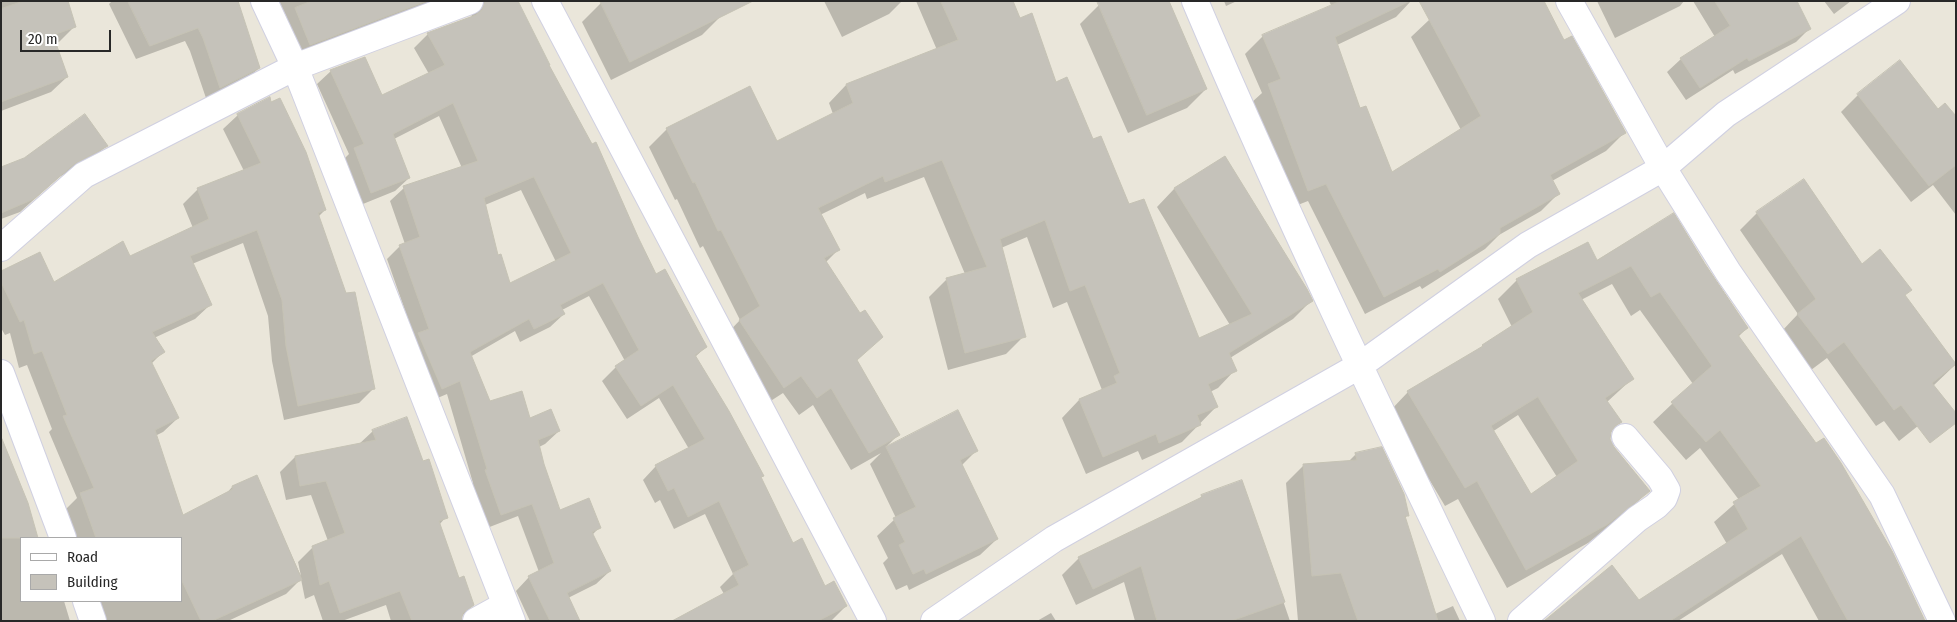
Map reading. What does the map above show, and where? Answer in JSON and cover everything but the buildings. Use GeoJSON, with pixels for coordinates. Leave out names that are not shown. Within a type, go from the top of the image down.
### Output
{"type":"FeatureCollection","features":[{"type":"Feature","properties":{"kind":"street"},"geometry":{"type":"LineString","coordinates":[[264,1],[295,67],[509,613],[476,621]]}},
{"type":"Feature","properties":{"kind":"street"},"geometry":{"type":"LineString","coordinates":[[1,248],[84,175],[295,67],[470,1]]}},
{"type":"Feature","properties":{"kind":"street"},"geometry":{"type":"LineString","coordinates":[[545,1],[873,621]]}},
{"type":"Feature","properties":{"kind":"street"},"geometry":{"type":"LineString","coordinates":[[1195,1],[1242,112],[1359,366],[1482,621]]}},
{"type":"Feature","properties":{"kind":"street"},"geometry":{"type":"LineString","coordinates":[[1569,1],[1663,168],[1728,272],[1882,495],[1942,621]]}},
{"type":"Feature","properties":{"kind":"street"},"geometry":{"type":"LineString","coordinates":[[934,621],[1054,540],[1359,366],[1528,245],[1663,168],[1726,114],[1897,1]]}},
{"type":"Feature","properties":{"kind":"street"},"geometry":{"type":"LineString","coordinates":[[1,373],[63,537]]}},
{"type":"Feature","properties":{"kind":"street"},"geometry":{"type":"LineString","coordinates":[[1521,621],[1637,519],[1664,498],[1667,490],[1660,478],[1625,437]]}},
{"type":"Feature","properties":{"kind":"street"},"geometry":{"type":"LineString","coordinates":[[86,602],[93,621]]}}]}
